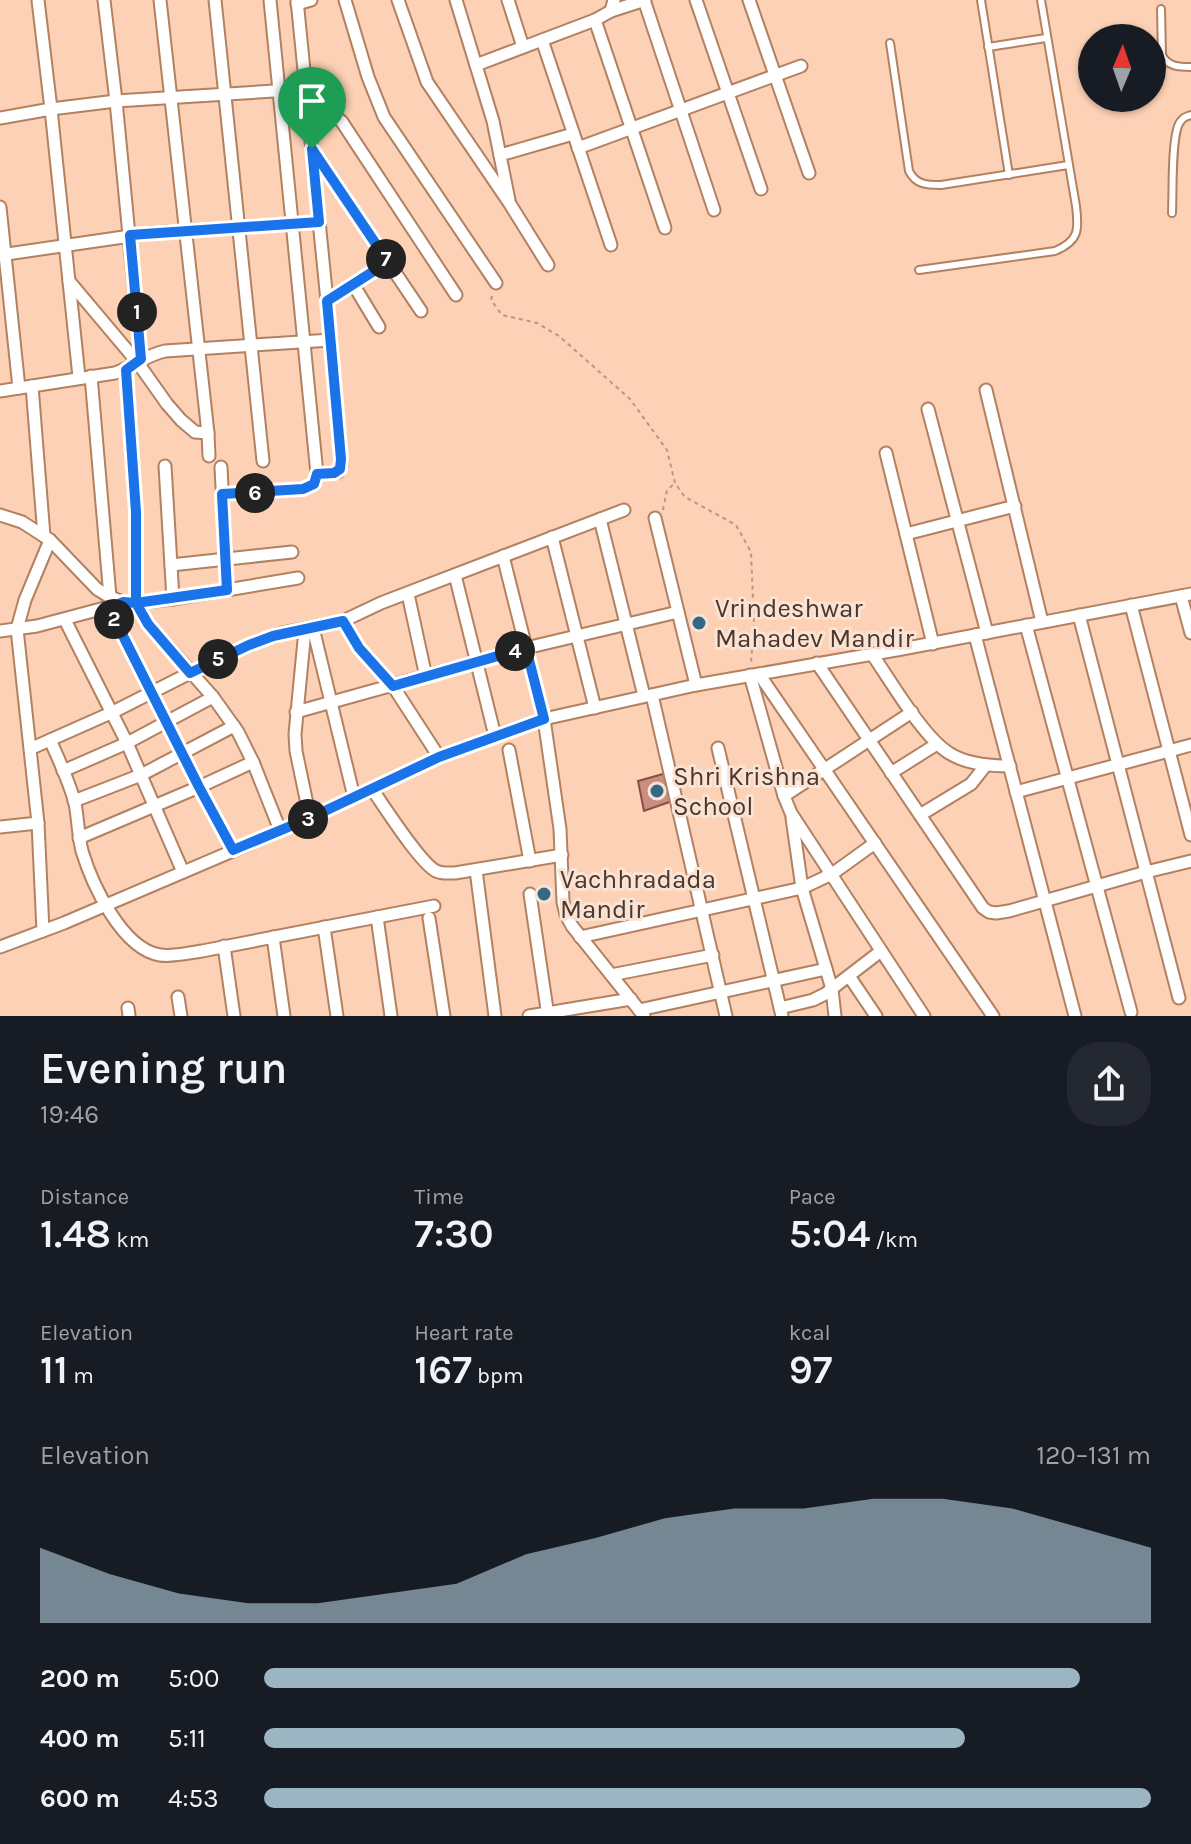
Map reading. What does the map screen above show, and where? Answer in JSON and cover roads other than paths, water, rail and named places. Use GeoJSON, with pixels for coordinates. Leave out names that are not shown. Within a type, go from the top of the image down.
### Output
{"type":"FeatureCollection","features":[{"type":"Feature","properties":{"kind":"street"},"geometry":{"type":"LineString","coordinates":[[38,0],[68,280],[85,377],[109,603]]}},
{"type":"Feature","properties":{"kind":"street"},"geometry":{"type":"LineString","coordinates":[[104,0],[130,235],[140,361]]}},
{"type":"Feature","properties":{"kind":"street"},"geometry":{"type":"LineString","coordinates":[[160,0],[209,456]]}},
{"type":"Feature","properties":{"kind":"street"},"geometry":{"type":"LineString","coordinates":[[215,0],[263,461]]}},
{"type":"Feature","properties":{"kind":"street"},"geometry":{"type":"LineString","coordinates":[[222,494],[303,489],[314,484],[317,474],[270,0]]}},
{"type":"Feature","properties":{"kind":"street"},"geometry":{"type":"LineString","coordinates":[[311,0],[297,2],[341,466],[338,472],[317,474]]}},
{"type":"Feature","properties":{"kind":"street"},"geometry":{"type":"LineString","coordinates":[[345,0],[368,77],[384,117],[496,283]]}},
{"type":"Feature","properties":{"kind":"street"},"geometry":{"type":"LineString","coordinates":[[398,0],[427,82],[548,265]]}},
{"type":"Feature","properties":{"kind":"street"},"geometry":{"type":"LineString","coordinates":[[456,0],[493,121],[510,204]]}},
{"type":"Feature","properties":{"kind":"street"},"geometry":{"type":"LineString","coordinates":[[508,0],[523,47]]}},
{"type":"Feature","properties":{"kind":"street"},"geometry":{"type":"LineString","coordinates":[[476,65],[595,20],[613,5],[645,0],[714,210]]}},
{"type":"Feature","properties":{"kind":"street"},"geometry":{"type":"LineString","coordinates":[[696,0],[761,189]]}},
{"type":"Feature","properties":{"kind":"street"},"geometry":{"type":"LineString","coordinates":[[749,0],[809,173]]}},
{"type":"Feature","properties":{"kind":"street"},"geometry":{"type":"LineString","coordinates":[[595,20],[665,228]]}},
{"type":"Feature","properties":{"kind":"street"},"geometry":{"type":"LineString","coordinates":[[542,40],[611,245]]}},
{"type":"Feature","properties":{"kind":"street"},"geometry":{"type":"LineString","coordinates":[[578,148],[801,66]]}},
{"type":"Feature","properties":{"kind":"street"},"geometry":{"type":"LineString","coordinates":[[0,118],[116,101],[306,89]]}},
{"type":"Feature","properties":{"kind":"street"},"geometry":{"type":"LineString","coordinates":[[309,117],[332,114],[342,122],[456,295]]}},
{"type":"Feature","properties":{"kind":"street"},"geometry":{"type":"LineString","coordinates":[[500,155],[573,134]]}},
{"type":"Feature","properties":{"kind":"street"},"geometry":{"type":"LineString","coordinates":[[312,149],[421,311]]}},
{"type":"Feature","properties":{"kind":"street"},"geometry":{"type":"LineString","coordinates":[[0,207],[2,254],[26,387],[47,538],[17,629],[32,748],[43,931]]}},
{"type":"Feature","properties":{"kind":"street"},"geometry":{"type":"LineString","coordinates":[[2,254],[130,235],[319,222]]}},
{"type":"Feature","properties":{"kind":"street"},"geometry":{"type":"LineString","coordinates":[[327,301],[388,262]]}},
{"type":"Feature","properties":{"kind":"street"},"geometry":{"type":"LineString","coordinates":[[68,280],[140,361],[181,420],[195,432],[208,433]]}},
{"type":"Feature","properties":{"kind":"street"},"geometry":{"type":"LineString","coordinates":[[353,284],[379,327]]}},
{"type":"Feature","properties":{"kind":"street"},"geometry":{"type":"LineString","coordinates":[[0,391],[115,373],[165,351],[331,340]]}},
{"type":"Feature","properties":{"kind":"street"},"geometry":{"type":"LineString","coordinates":[[126,370],[136,512],[129,602],[213,697],[234,726],[253,762],[280,830]]}},
{"type":"Feature","properties":{"kind":"street"},"geometry":{"type":"LineString","coordinates":[[986,390],[1042,622]]}},
{"type":"Feature","properties":{"kind":"street"},"geometry":{"type":"LineString","coordinates":[[928,409],[957,519],[1016,792],[1075,1016]]}},
{"type":"Feature","properties":{"kind":"street"},"geometry":{"type":"LineString","coordinates":[[886,453],[933,644]]}},
{"type":"Feature","properties":{"kind":"street"},"geometry":{"type":"LineString","coordinates":[[165,466],[173,599]]}},
{"type":"Feature","properties":{"kind":"street"},"geometry":{"type":"LineString","coordinates":[[221,467],[227,590]]}},
{"type":"Feature","properties":{"kind":"street"},"geometry":{"type":"LineString","coordinates":[[906,534],[1015,506]]}},
{"type":"Feature","properties":{"kind":"street"},"geometry":{"type":"LineString","coordinates":[[32,748],[261,640],[343,621],[624,510]]}},
{"type":"Feature","properties":{"kind":"street"},"geometry":{"type":"LineString","coordinates":[[0,515],[22,522],[47,538],[109,603],[151,693],[233,850]]}},
{"type":"Feature","properties":{"kind":"street"},"geometry":{"type":"LineString","coordinates":[[655,518],[696,685]]}},
{"type":"Feature","properties":{"kind":"street"},"geometry":{"type":"LineString","coordinates":[[600,519],[648,696],[726,1016]]}},
{"type":"Feature","properties":{"kind":"street"},"geometry":{"type":"LineString","coordinates":[[552,537],[595,708]]}},
{"type":"Feature","properties":{"kind":"street"},"geometry":{"type":"LineString","coordinates":[[171,565],[292,552]]}},
{"type":"Feature","properties":{"kind":"street"},"geometry":{"type":"LineString","coordinates":[[503,556],[544,719],[560,829],[563,902],[566,915],[580,937],[641,1013],[826,969]]}},
{"type":"Feature","properties":{"kind":"street"},"geometry":{"type":"LineString","coordinates":[[455,575],[495,736]]}},
{"type":"Feature","properties":{"kind":"street"},"geometry":{"type":"LineString","coordinates":[[0,631],[65,620],[109,603],[173,599],[298,578]]}},
{"type":"Feature","properties":{"kind":"street"},"geometry":{"type":"LineString","coordinates":[[408,594],[426,677]]}},
{"type":"Feature","properties":{"kind":"street"},"geometry":{"type":"LineString","coordinates":[[0,947],[310,818],[439,757],[544,719],[696,685],[933,644],[1186,595],[1191,633]]}},
{"type":"Feature","properties":{"kind":"street"},"geometry":{"type":"LineString","coordinates":[[1131,605],[1191,835]]}},
{"type":"Feature","properties":{"kind":"street"},"geometry":{"type":"LineString","coordinates":[[296,712],[526,648],[678,612]]}},
{"type":"Feature","properties":{"kind":"street"},"geometry":{"type":"LineString","coordinates":[[1079,615],[1179,998]]}},
{"type":"Feature","properties":{"kind":"street"},"geometry":{"type":"LineString","coordinates":[[65,620],[113,712],[183,872]]}},
{"type":"Feature","properties":{"kind":"street"},"geometry":{"type":"LineString","coordinates":[[343,621],[359,648],[393,686],[439,757]]}},
{"type":"Feature","properties":{"kind":"street"},"geometry":{"type":"LineString","coordinates":[[1026,625],[1131,1012]]}},
{"type":"Feature","properties":{"kind":"street"},"geometry":{"type":"LineString","coordinates":[[309,629],[354,797]]}},
{"type":"Feature","properties":{"kind":"street"},"geometry":{"type":"LineString","coordinates":[[309,629],[296,712],[296,751],[310,818]]}},
{"type":"Feature","properties":{"kind":"street"},"geometry":{"type":"LineString","coordinates":[[872,654],[937,744],[951,755],[986,765],[1010,766]]}},
{"type":"Feature","properties":{"kind":"street"},"geometry":{"type":"LineString","coordinates":[[817,663],[983,908],[989,912],[1009,911],[1045,902],[1191,861]]}},
{"type":"Feature","properties":{"kind":"street"},"geometry":{"type":"LineString","coordinates":[[754,675],[824,768],[993,1016]]}},
{"type":"Feature","properties":{"kind":"street"},"geometry":{"type":"LineString","coordinates":[[754,675],[791,813],[924,1016]]}},
{"type":"Feature","properties":{"kind":"street"},"geometry":{"type":"LineString","coordinates":[[63,771],[127,743],[213,697]]}},
{"type":"Feature","properties":{"kind":"street"},"geometry":{"type":"LineString","coordinates":[[784,796],[912,712]]}},
{"type":"Feature","properties":{"kind":"street"},"geometry":{"type":"LineString","coordinates":[[74,801],[141,775],[234,726]]}},
{"type":"Feature","properties":{"kind":"street"},"geometry":{"type":"LineString","coordinates":[[50,740],[74,801],[83,854],[105,905],[127,935],[142,948],[157,955],[224,946],[434,906]]}},
{"type":"Feature","properties":{"kind":"street"},"geometry":{"type":"LineString","coordinates":[[891,773],[937,744]]}},
{"type":"Feature","properties":{"kind":"street"},"geometry":{"type":"LineString","coordinates":[[1016,792],[1191,745]]}},
{"type":"Feature","properties":{"kind":"street"},"geometry":{"type":"LineString","coordinates":[[718,748],[781,1012],[832,989],[881,951]]}},
{"type":"Feature","properties":{"kind":"street"},"geometry":{"type":"LineString","coordinates":[[509,750],[530,861]]}},
{"type":"Feature","properties":{"kind":"street"},"geometry":{"type":"LineString","coordinates":[[79,838],[253,762]]}},
{"type":"Feature","properties":{"kind":"street"},"geometry":{"type":"LineString","coordinates":[[920,815],[971,784],[986,765]]}},
{"type":"Feature","properties":{"kind":"street"},"geometry":{"type":"LineString","coordinates":[[372,789],[420,855],[433,870],[440,873],[562,855]]}},
{"type":"Feature","properties":{"kind":"street"},"geometry":{"type":"LineString","coordinates":[[791,813],[802,888],[832,989],[835,1016]]}},
{"type":"Feature","properties":{"kind":"street"},"geometry":{"type":"LineString","coordinates":[[0,827],[38,823]]}},
{"type":"Feature","properties":{"kind":"street"},"geometry":{"type":"LineString","coordinates":[[580,937],[802,888],[832,874],[875,843]]}},
{"type":"Feature","properties":{"kind":"street"},"geometry":{"type":"LineString","coordinates":[[476,870],[495,1016]]}},
{"type":"Feature","properties":{"kind":"street"},"geometry":{"type":"LineString","coordinates":[[530,894],[548,1014]]}},
{"type":"Feature","properties":{"kind":"street"},"geometry":{"type":"LineString","coordinates":[[377,917],[391,1016]]}},
{"type":"Feature","properties":{"kind":"street"},"geometry":{"type":"LineString","coordinates":[[429,918],[444,1016]]}},
{"type":"Feature","properties":{"kind":"street"},"geometry":{"type":"LineString","coordinates":[[324,927],[337,1016]]}},
{"type":"Feature","properties":{"kind":"street"},"geometry":{"type":"LineString","coordinates":[[273,937],[284,1016]]}},
{"type":"Feature","properties":{"kind":"street"},"geometry":{"type":"LineString","coordinates":[[224,946],[234,1016]]}},
{"type":"Feature","properties":{"kind":"street"},"geometry":{"type":"LineString","coordinates":[[611,975],[713,955]]}},
{"type":"Feature","properties":{"kind":"street"},"geometry":{"type":"LineString","coordinates":[[849,976],[876,1016]]}},
{"type":"Feature","properties":{"kind":"street"},"geometry":{"type":"LineString","coordinates":[[178,997],[181,1016]]}},
{"type":"Feature","properties":{"kind":"street"},"geometry":{"type":"LineString","coordinates":[[529,1016],[598,1011],[631,999]]}},
{"type":"Feature","properties":{"kind":"lane"},"geometry":{"type":"LineString","coordinates":[[981,0],[1009,175]]}},
{"type":"Feature","properties":{"kind":"lane"},"geometry":{"type":"LineString","coordinates":[[919,270],[1055,251],[1072,242],[1078,224],[1041,0]]}},
{"type":"Feature","properties":{"kind":"lane"},"geometry":{"type":"LineString","coordinates":[[1161,9],[1162,55],[1165,62],[1172,66],[1191,67]]}},
{"type":"Feature","properties":{"kind":"lane"},"geometry":{"type":"LineString","coordinates":[[988,47],[1046,38]]}},
{"type":"Feature","properties":{"kind":"lane"},"geometry":{"type":"LineString","coordinates":[[890,43],[912,178],[922,184],[941,185],[1068,165]]}},
{"type":"Feature","properties":{"kind":"lane"},"geometry":{"type":"LineString","coordinates":[[1172,213],[1175,137],[1178,124],[1191,115]]}},
{"type":"Feature","properties":{"kind":"place","name":"Vrindeshwar Mahadev Mandir"},"geometry":{"type":"Point","coordinates":[699,623]}},
{"type":"Feature","properties":{"kind":"place","name":"Shri Krishna School"},"geometry":{"type":"Point","coordinates":[657,791]}},
{"type":"Feature","properties":{"kind":"place","name":"Vachhradada Mandir"},"geometry":{"type":"Point","coordinates":[544,894]}}]}
